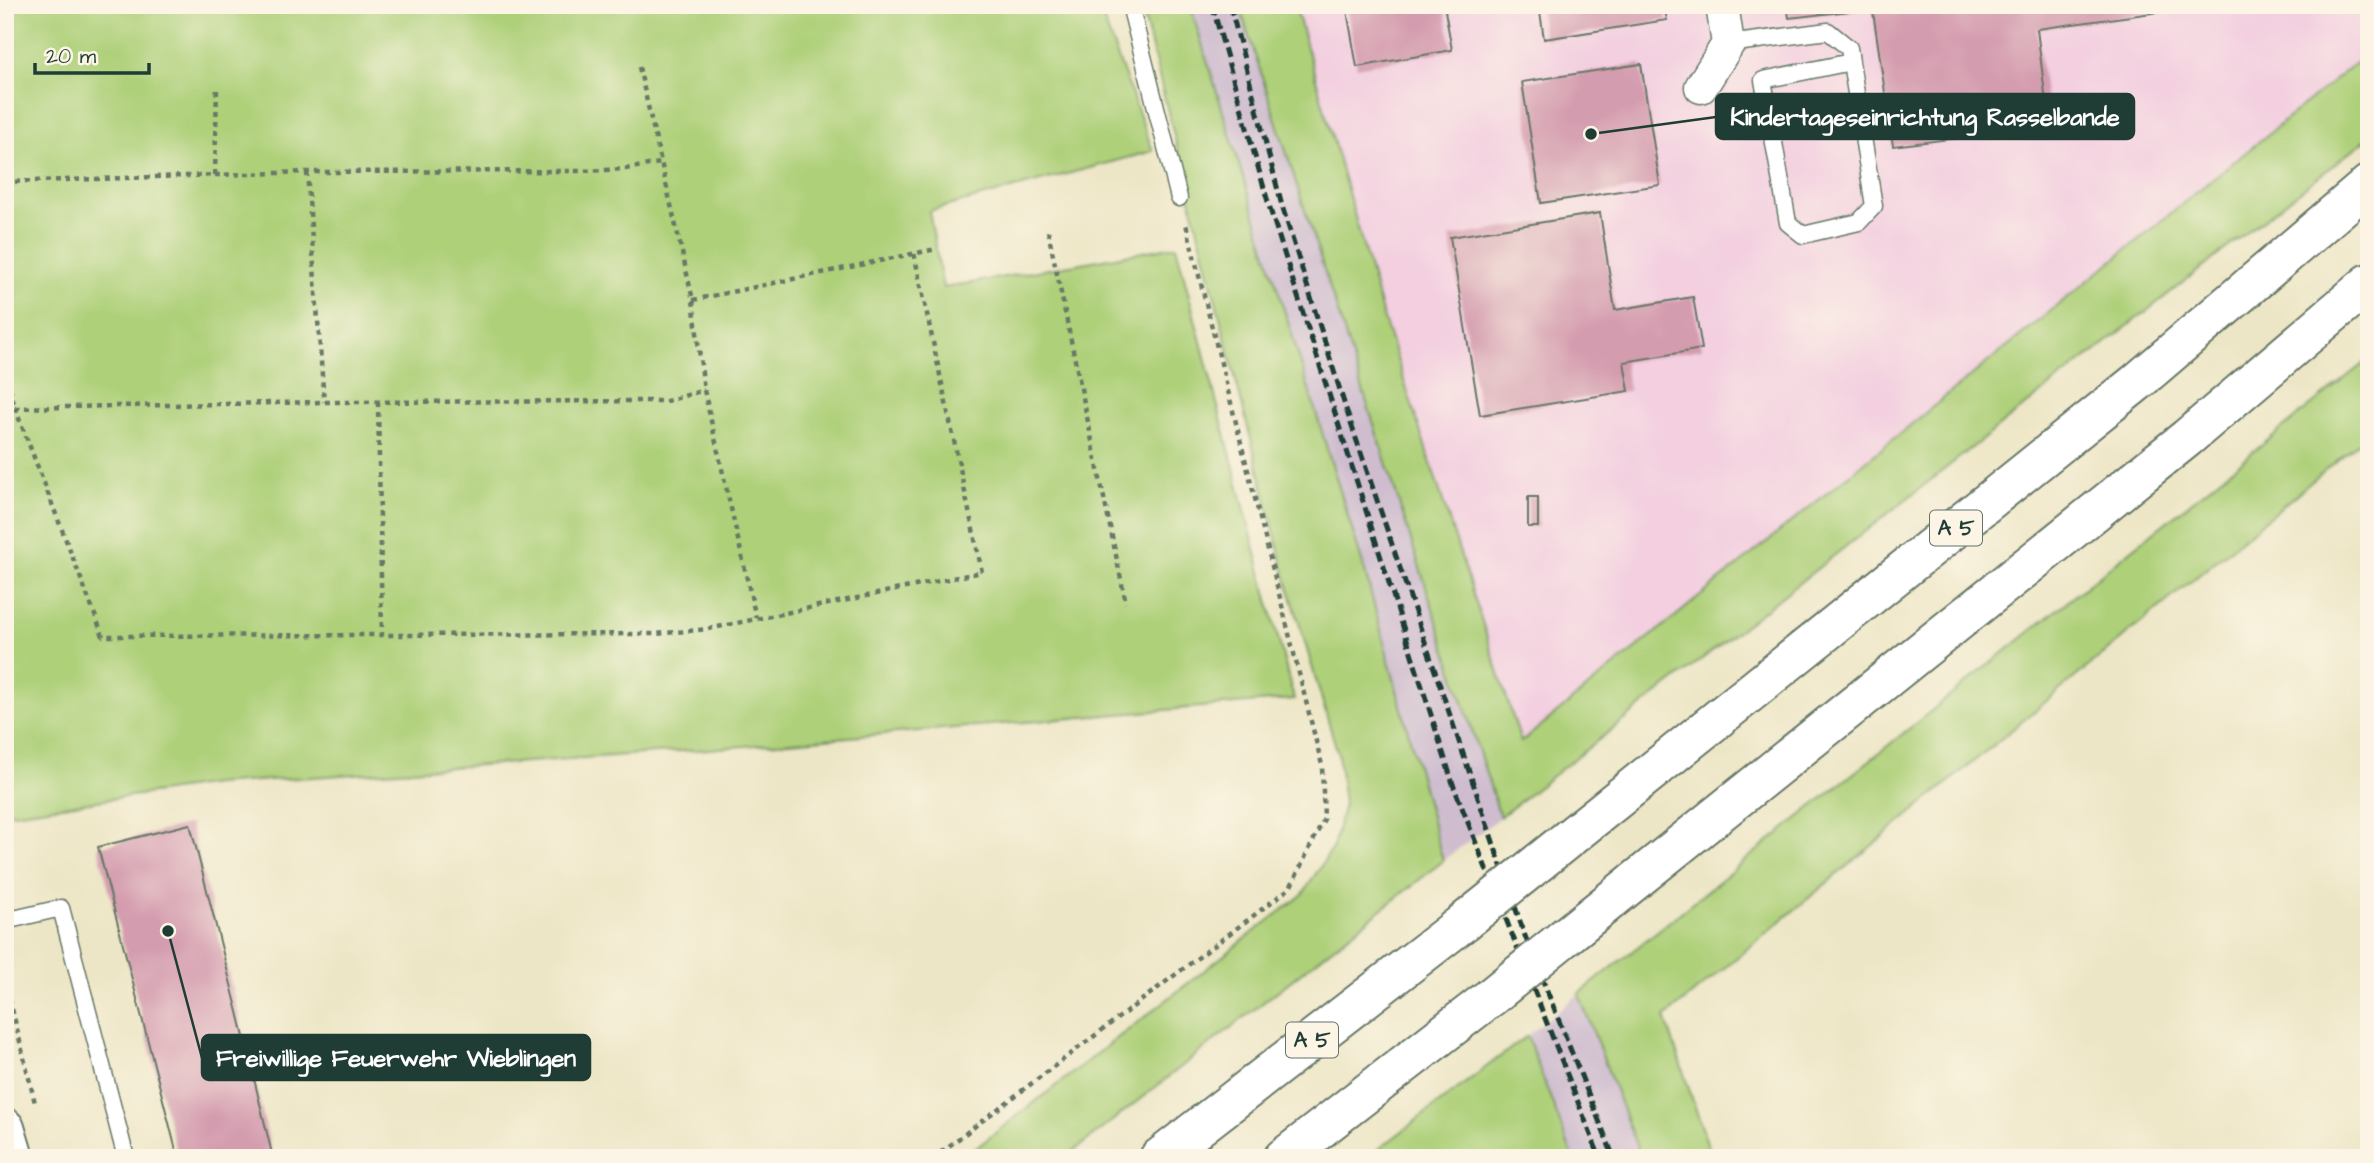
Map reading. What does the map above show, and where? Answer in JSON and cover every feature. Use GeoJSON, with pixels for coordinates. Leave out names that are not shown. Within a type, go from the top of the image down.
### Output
{"type":"FeatureCollection","features":[{"type":"Feature","properties":{"kind":"main road","name":"A 5"},"geometry":{"type":"LineString","coordinates":[[1159,1158],[1464,922],[2136,383],[2369,184]]}},
{"type":"Feature","properties":{"kind":"main road"},"geometry":{"type":"LineString","coordinates":[[1283,1158],[1491,997],[2187,438],[2369,284]]}},
{"type":"Feature","properties":{"kind":"main road"},"geometry":{"type":"LineString","coordinates":[[5,1128],[14,1158]]}},
{"type":"Feature","properties":{"kind":"street"},"geometry":{"type":"LineString","coordinates":[[1701,87],[1728,44],[1722,5]]}},
{"type":"Feature","properties":{"kind":"lane"},"geometry":{"type":"LineString","coordinates":[[1130,5],[1179,198]]}},
{"type":"Feature","properties":{"kind":"lane"},"geometry":{"type":"LineString","coordinates":[[1728,44],[1828,31],[1849,48],[1874,206],[1860,222],[1803,234],[1788,223],[1763,80],[1851,61]]}},
{"type":"Feature","properties":{"kind":"lane"},"geometry":{"type":"LineString","coordinates":[[5,921],[61,908],[125,1158]]}},
{"type":"Feature","properties":{"kind":"path"},"geometry":{"type":"LineString","coordinates":[[639,67],[693,300],[704,390],[756,618]]}},
{"type":"Feature","properties":{"kind":"path"},"geometry":{"type":"LineString","coordinates":[[215,175],[217,86]]}},
{"type":"Feature","properties":{"kind":"path"},"geometry":{"type":"LineString","coordinates":[[5,182],[307,172],[582,171],[625,169],[660,163]]}},
{"type":"Feature","properties":{"kind":"path"},"geometry":{"type":"LineString","coordinates":[[307,172],[324,402]]}},
{"type":"Feature","properties":{"kind":"path"},"geometry":{"type":"LineString","coordinates":[[933,1158],[1290,888],[1324,819],[1322,765],[1179,198]]}},
{"type":"Feature","properties":{"kind":"path"},"geometry":{"type":"LineString","coordinates":[[1048,231],[1126,603]]}},
{"type":"Feature","properties":{"kind":"path"},"geometry":{"type":"LineString","coordinates":[[693,300],[936,249]]}},
{"type":"Feature","properties":{"kind":"path"},"geometry":{"type":"LineString","coordinates":[[5,369],[15,408],[103,636],[656,634],[708,629],[982,572],[914,253]]}},
{"type":"Feature","properties":{"kind":"path"},"geometry":{"type":"LineString","coordinates":[[15,408],[324,402],[667,401],[704,390]]}},
{"type":"Feature","properties":{"kind":"path"},"geometry":{"type":"LineString","coordinates":[[378,402],[382,636]]}},
{"type":"Feature","properties":{"kind":"path"},"geometry":{"type":"LineString","coordinates":[[5,980],[37,1107]]}},
{"type":"Feature","properties":{"kind":"shaded area"},"geometry":{"type":"Polygon","coordinates":[[[1190,5],[1239,5],[1500,817],[1443,861],[1364,568],[1190,5]]]}},
{"type":"Feature","properties":{"kind":"shaded area"},"geometry":{"type":"Polygon","coordinates":[[[1295,5],[2369,5],[2369,52],[1520,743],[1383,316],[1295,5]]]}},
{"type":"Feature","properties":{"kind":"shaded area"},"geometry":{"type":"Polygon","coordinates":[[[1579,994],[1641,1158],[1573,1158],[1527,1036],[1579,994]]]}},
{"type":"Feature","properties":{"kind":"green space"},"geometry":{"type":"Polygon","coordinates":[[[5,5],[1098,5],[1153,151],[929,211],[943,288],[1176,246],[1294,699],[697,750],[215,784],[5,814],[5,5]]]}},
{"type":"Feature","properties":{"kind":"green space"},"geometry":{"type":"Polygon","coordinates":[[[1141,5],[1190,5],[1364,568],[1443,861],[1065,1158],[963,1158],[1303,894],[1333,847],[1344,804],[1338,754],[1287,582],[1141,5]]]}},
{"type":"Feature","properties":{"kind":"green space"},"geometry":{"type":"Polygon","coordinates":[[[1239,5],[1295,5],[1383,316],[1521,742],[2369,52],[2369,137],[1500,817],[1239,5]]]}},
{"type":"Feature","properties":{"kind":"green space"},"geometry":{"type":"Polygon","coordinates":[[[2369,359],[2369,434],[1665,1017],[1712,1158],[1641,1158],[1579,994],[2369,359]]]}},
{"type":"Feature","properties":{"kind":"green space"},"geometry":{"type":"Polygon","coordinates":[[[1527,1036],[1573,1158],[1367,1158],[1527,1036]]]}},
{"type":"Feature","properties":{"kind":"building"},"geometry":{"type":"Polygon","coordinates":[[[1346,5],[1444,5],[1452,50],[1357,67],[1346,5]]]}},
{"type":"Feature","properties":{"kind":"building"},"geometry":{"type":"Polygon","coordinates":[[[1539,5],[1664,5],[1667,20],[1544,39],[1539,5]]]}},
{"type":"Feature","properties":{"kind":"building"},"geometry":{"type":"Polygon","coordinates":[[[1787,5],[1868,5],[1869,9],[1789,18],[1787,5]]]}},
{"type":"Feature","properties":{"kind":"building"},"geometry":{"type":"Polygon","coordinates":[[[1872,5],[2166,5],[2167,11],[2037,29],[2049,127],[1893,146],[1872,5]]]}},
{"type":"Feature","properties":{"kind":"building"},"geometry":{"type":"Polygon","coordinates":[[[1641,64],[1660,185],[1541,203],[1522,82],[1641,64]]]}},
{"type":"Feature","properties":{"kind":"building"},"geometry":{"type":"Polygon","coordinates":[[[1600,213],[1615,310],[1693,297],[1702,349],[1624,362],[1629,391],[1480,415],[1450,237],[1600,213]]]}},
{"type":"Feature","properties":{"kind":"building"},"geometry":{"type":"Polygon","coordinates":[[[1528,497],[1538,497],[1538,527],[1528,527],[1528,497]]]}},
{"type":"Feature","properties":{"kind":"building"},"geometry":{"type":"Polygon","coordinates":[[[190,824],[273,1158],[178,1158],[98,847],[190,824]]]}},
{"type":"Feature","properties":{"kind":"railway"},"geometry":{"type":"LineString","coordinates":[[1212,5],[1270,209],[1454,787],[1600,1158]]}},
{"type":"Feature","properties":{"kind":"railway"},"geometry":{"type":"LineString","coordinates":[[1230,5],[1282,206],[1345,406],[1525,936],[1614,1158]]}},
{"type":"Feature","properties":{"kind":"place","name":"Kindertageseinrichtung Rasselbande"},"geometry":{"type":"Point","coordinates":[1591,134]}},
{"type":"Feature","properties":{"kind":"place","name":"Freiwillige Feuerwehr Wieblingen"},"geometry":{"type":"Point","coordinates":[168,931]}}]}
